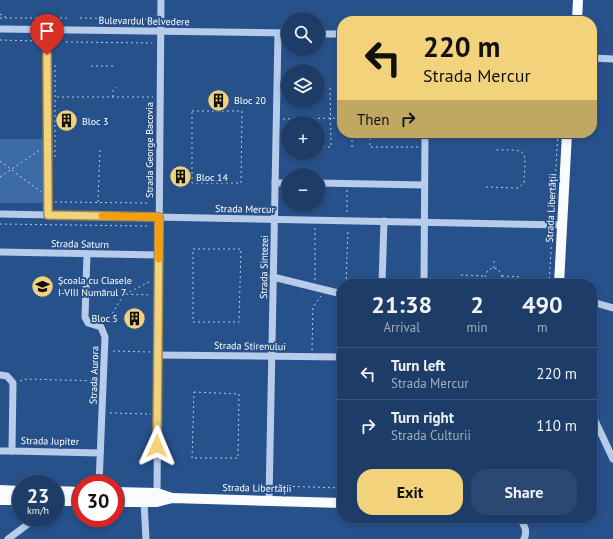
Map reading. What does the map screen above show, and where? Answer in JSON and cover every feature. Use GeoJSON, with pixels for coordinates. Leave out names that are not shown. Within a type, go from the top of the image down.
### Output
{"type":"FeatureCollection","features":[{"type":"Feature","properties":{"kind":"main road"},"geometry":{"type":"LineString","coordinates":[[577,16],[578,0]]}},
{"type":"Feature","properties":{"kind":"main road","name":"Strada Libertății"},"geometry":{"type":"LineString","coordinates":[[560,279],[567,138]]}},
{"type":"Feature","properties":{"kind":"main road","name":"Strada Libertății"},"geometry":{"type":"LineString","coordinates":[[124,493],[157,498],[337,503]]}},
{"type":"Feature","properties":{"kind":"main road","name":"Strada Libertății"},"geometry":{"type":"LineString","coordinates":[[124,502],[144,502],[157,498]]}},
{"type":"Feature","properties":{"kind":"street","name":"Strada George Bacovia"},"geometry":{"type":"LineString","coordinates":[[157,498],[161,0]]}},
{"type":"Feature","properties":{"kind":"street","name":"Bulevardul Belvedere"},"geometry":{"type":"LineString","coordinates":[[0,29],[278,33]]}},
{"type":"Feature","properties":{"kind":"street"},"geometry":{"type":"LineString","coordinates":[[47,30],[48,215]]}},
{"type":"Feature","properties":{"kind":"street","name":"Strada Sintezei"},"geometry":{"type":"LineString","coordinates":[[269,501],[278,33]]}},
{"type":"Feature","properties":{"kind":"street"},"geometry":{"type":"LineString","coordinates":[[325,34],[337,34]]}},
{"type":"Feature","properties":{"kind":"street"},"geometry":{"type":"LineString","coordinates":[[597,58],[613,59]]}},
{"type":"Feature","properties":{"kind":"street"},"geometry":{"type":"LineString","coordinates":[[424,138],[424,279]]}},
{"type":"Feature","properties":{"kind":"street"},"geometry":{"type":"LineString","coordinates":[[275,183],[281,183]]}},
{"type":"Feature","properties":{"kind":"street"},"geometry":{"type":"LineString","coordinates":[[325,183],[424,185]]}},
{"type":"Feature","properties":{"kind":"street","name":"Strada Mercur"},"geometry":{"type":"LineString","coordinates":[[0,214],[562,225]]}},
{"type":"Feature","properties":{"kind":"street"},"geometry":{"type":"LineString","coordinates":[[382,279],[384,222]]}},
{"type":"Feature","properties":{"kind":"street","name":"Strada Saturn"},"geometry":{"type":"LineString","coordinates":[[0,252],[159,255]]}},
{"type":"Feature","properties":{"kind":"street"},"geometry":{"type":"LineString","coordinates":[[87,254],[85,317],[88,323],[98,325],[103,330]]}},
{"type":"Feature","properties":{"kind":"street"},"geometry":{"type":"LineString","coordinates":[[273,277],[337,293]]}},
{"type":"Feature","properties":{"kind":"street"},"geometry":{"type":"LineString","coordinates":[[597,303],[613,308]]}},
{"type":"Feature","properties":{"kind":"street","name":"Strada Aurora"},"geometry":{"type":"LineString","coordinates":[[99,475],[105,351],[105,337],[103,330]]}},
{"type":"Feature","properties":{"kind":"street","name":"Strada Stirenului"},"geometry":{"type":"LineString","coordinates":[[158,354],[337,357]]}},
{"type":"Feature","properties":{"kind":"street"},"geometry":{"type":"LineString","coordinates":[[0,375],[8,376],[13,383]]}},
{"type":"Feature","properties":{"kind":"street","name":"Strada Jupiter"},"geometry":{"type":"LineString","coordinates":[[13,383],[12,451],[100,453]]}},
{"type":"Feature","properties":{"kind":"street"},"geometry":{"type":"LineString","coordinates":[[597,425],[613,459]]}},
{"type":"Feature","properties":{"kind":"street"},"geometry":{"type":"LineString","coordinates":[[0,451],[12,451]]}},
{"type":"Feature","properties":{"kind":"street"},"geometry":{"type":"LineString","coordinates":[[144,502],[146,539]]}},
{"type":"Feature","properties":{"kind":"street"},"geometry":{"type":"LineString","coordinates":[[523,523],[526,535],[524,539]]}},
{"type":"Feature","properties":{"kind":"street"},"geometry":{"type":"LineString","coordinates":[[8,539],[24,527]]}},
{"type":"Feature","properties":{"kind":"path"},"geometry":{"type":"LineString","coordinates":[[0,14],[7,18]]}},
{"type":"Feature","properties":{"kind":"path"},"geometry":{"type":"LineString","coordinates":[[0,18],[67,18]]}},
{"type":"Feature","properties":{"kind":"path"},"geometry":{"type":"LineString","coordinates":[[80,18],[151,19]]}},
{"type":"Feature","properties":{"kind":"path"},"geometry":{"type":"LineString","coordinates":[[0,40],[38,41]]}},
{"type":"Feature","properties":{"kind":"path"},"geometry":{"type":"LineString","coordinates":[[66,42],[152,43]]}},
{"type":"Feature","properties":{"kind":"path"},"geometry":{"type":"LineString","coordinates":[[91,66],[115,66]]}},
{"type":"Feature","properties":{"kind":"path"},"geometry":{"type":"LineString","coordinates":[[325,147],[331,147],[330,85]]}},
{"type":"Feature","properties":{"kind":"path"},"geometry":{"type":"LineString","coordinates":[[113,97],[112,91],[116,87]]}},
{"type":"Feature","properties":{"kind":"path"},"geometry":{"type":"LineString","coordinates":[[56,97],[160,97]]}},
{"type":"Feature","properties":{"kind":"path"},"geometry":{"type":"LineString","coordinates":[[192,111],[242,111],[241,183],[192,183],[191,153],[192,111]]}},
{"type":"Feature","properties":{"kind":"path"},"geometry":{"type":"LineString","coordinates":[[277,119],[337,118]]}},
{"type":"Feature","properties":{"kind":"path"},"geometry":{"type":"LineString","coordinates":[[352,138],[352,147]]}},
{"type":"Feature","properties":{"kind":"path"},"geometry":{"type":"LineString","coordinates":[[370,138],[370,147],[424,147]]}},
{"type":"Feature","properties":{"kind":"path"},"geometry":{"type":"LineString","coordinates":[[553,216],[558,138]]}},
{"type":"Feature","properties":{"kind":"path"},"geometry":{"type":"LineString","coordinates":[[0,177],[42,148],[48,147]]}},
{"type":"Feature","properties":{"kind":"path"},"geometry":{"type":"LineString","coordinates":[[98,203],[100,147]]}},
{"type":"Feature","properties":{"kind":"path"},"geometry":{"type":"LineString","coordinates":[[486,187],[518,188],[524,183],[525,157],[522,152],[518,149],[496,150]]}},
{"type":"Feature","properties":{"kind":"path"},"geometry":{"type":"LineString","coordinates":[[0,161],[43,194]]}},
{"type":"Feature","properties":{"kind":"path"},"geometry":{"type":"LineString","coordinates":[[347,212],[348,184]]}},
{"type":"Feature","properties":{"kind":"path"},"geometry":{"type":"LineString","coordinates":[[54,202],[148,203]]}},
{"type":"Feature","properties":{"kind":"path"},"geometry":{"type":"LineString","coordinates":[[315,220],[315,287]]}},
{"type":"Feature","properties":{"kind":"path"},"geometry":{"type":"LineString","coordinates":[[346,279],[348,221]]}},
{"type":"Feature","properties":{"kind":"path"},"geometry":{"type":"LineString","coordinates":[[0,224],[148,226]]}},
{"type":"Feature","properties":{"kind":"path"},"geometry":{"type":"LineString","coordinates":[[549,279],[552,232]]}},
{"type":"Feature","properties":{"kind":"path"},"geometry":{"type":"LineString","coordinates":[[241,249],[239,322],[193,322],[192,290],[193,250],[241,249]]}},
{"type":"Feature","properties":{"kind":"path"},"geometry":{"type":"LineString","coordinates":[[494,260],[494,268]]}},
{"type":"Feature","properties":{"kind":"path"},"geometry":{"type":"LineString","coordinates":[[487,279],[486,276],[488,270],[494,268],[500,271],[500,279]]}},
{"type":"Feature","properties":{"kind":"path"},"geometry":{"type":"LineString","coordinates":[[461,276],[486,276]]}},
{"type":"Feature","properties":{"kind":"path"},"geometry":{"type":"LineString","coordinates":[[501,276],[521,278]]}},
{"type":"Feature","properties":{"kind":"path"},"geometry":{"type":"LineString","coordinates":[[103,330],[124,294],[158,277]]}},
{"type":"Feature","properties":{"kind":"path"},"geometry":{"type":"LineString","coordinates":[[311,357],[314,307],[326,290]]}},
{"type":"Feature","properties":{"kind":"path"},"geometry":{"type":"LineString","coordinates":[[124,294],[158,295]]}},
{"type":"Feature","properties":{"kind":"path"},"geometry":{"type":"LineString","coordinates":[[105,351],[158,354]]}},
{"type":"Feature","properties":{"kind":"path"},"geometry":{"type":"LineString","coordinates":[[13,383],[27,379],[103,381]]}},
{"type":"Feature","properties":{"kind":"path"},"geometry":{"type":"LineString","coordinates":[[194,392],[239,394],[238,458],[192,458],[193,431],[194,392]]}},
{"type":"Feature","properties":{"kind":"path"},"geometry":{"type":"LineString","coordinates":[[102,412],[158,414]]}},
{"type":"Feature","properties":{"kind":"path"},"geometry":{"type":"LineString","coordinates":[[278,486],[337,488]]}},
{"type":"Feature","properties":{"kind":"shaded area"},"geometry":{"type":"Polygon","coordinates":[[[0,139],[44,139],[44,203],[0,203],[0,139]]]}},
{"type":"Feature","properties":{"kind":"slow traffic"},"geometry":{"type":"LineString","coordinates":[[102,216],[159,217],[159,259]]}},
{"type":"Feature","properties":{"kind":"place","name":"Bloc 20"},"geometry":{"type":"Point","coordinates":[218,100]}},
{"type":"Feature","properties":{"kind":"place","name":"Bloc 3"},"geometry":{"type":"Point","coordinates":[66,121]}},
{"type":"Feature","properties":{"kind":"place","name":"Bloc 14"},"geometry":{"type":"Point","coordinates":[180,177]}},
{"type":"Feature","properties":{"kind":"place","name":"Școala cu Clasele I-VIII Numărul 7"},"geometry":{"type":"Point","coordinates":[43,286]}},
{"type":"Feature","properties":{"kind":"place","name":"Bloc 5"},"geometry":{"type":"Point","coordinates":[134,318]}},
{"type":"Feature","properties":{"kind":"route"},"geometry":{"type":"LineString","coordinates":[[47,55],[48,215],[159,217],[157,446]]}}]}
